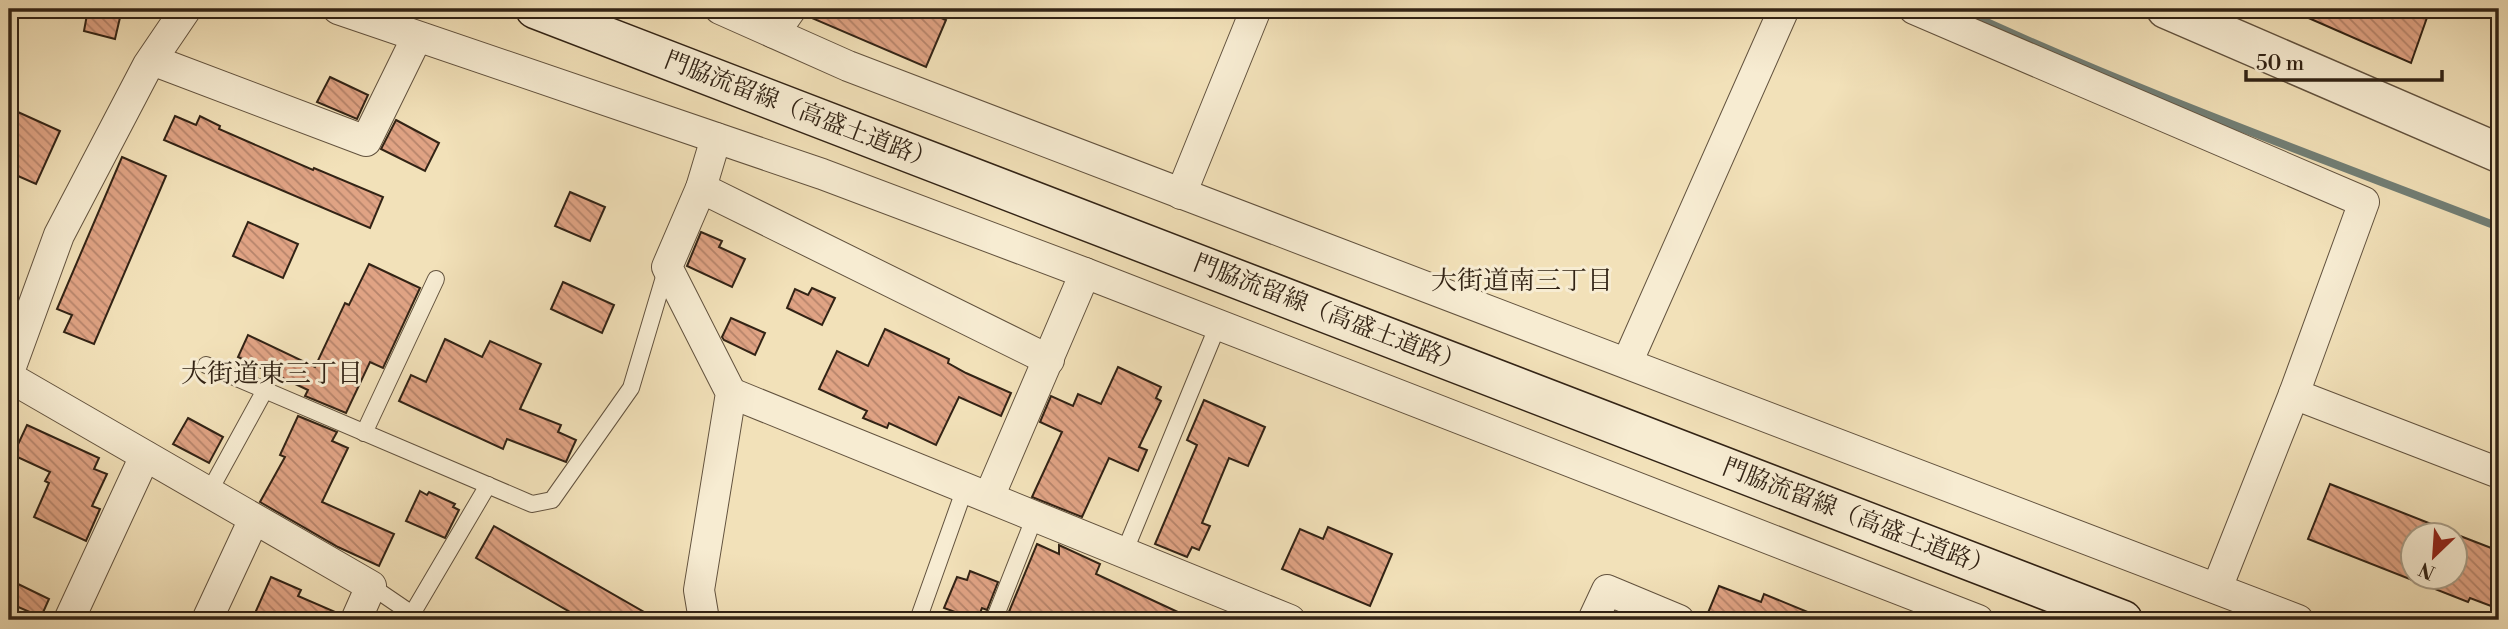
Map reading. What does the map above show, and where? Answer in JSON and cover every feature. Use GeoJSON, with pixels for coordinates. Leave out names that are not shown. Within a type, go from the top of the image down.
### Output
{"type":"FeatureCollection","features":[{"type":"Feature","properties":{"kind":"main road","name":"門脇流留線（高盛土道路）"},"geometry":{"type":"LineString","coordinates":[[535,9],[2123,620]]}},
{"type":"Feature","properties":{"kind":"main road"},"geometry":{"type":"LineString","coordinates":[[2166,9],[2499,153]]}},
{"type":"Feature","properties":{"kind":"street"},"geometry":{"type":"LineString","coordinates":[[186,9],[152,60],[59,235],[9,375],[371,586],[356,620]]}},
{"type":"Feature","properties":{"kind":"street"},"geometry":{"type":"LineString","coordinates":[[338,9],[822,174],[1085,273],[1978,620]]}},
{"type":"Feature","properties":{"kind":"street"},"geometry":{"type":"LineString","coordinates":[[720,9],[782,21],[849,66],[2298,620]]}},
{"type":"Feature","properties":{"kind":"street"},"geometry":{"type":"LineString","coordinates":[[1181,194],[1255,9]]}},
{"type":"Feature","properties":{"kind":"street"},"geometry":{"type":"LineString","coordinates":[[1627,363],[1784,9]]}},
{"type":"Feature","properties":{"kind":"street"},"geometry":{"type":"LineString","coordinates":[[1914,9],[2364,202],[2294,394],[2217,588]]}},
{"type":"Feature","properties":{"kind":"street"},"geometry":{"type":"LineString","coordinates":[[152,60],[366,141],[417,37]]}},
{"type":"Feature","properties":{"kind":"street"},"geometry":{"type":"LineString","coordinates":[[704,620],[699,590],[731,393],[667,267],[701,188],[716,138]]}},
{"type":"Feature","properties":{"kind":"street"},"geometry":{"type":"LineString","coordinates":[[701,188],[1049,360]]}},
{"type":"Feature","properties":{"kind":"street"},"geometry":{"type":"LineString","coordinates":[[977,493],[1049,360],[1085,273]]}},
{"type":"Feature","properties":{"kind":"street"},"geometry":{"type":"LineString","coordinates":[[731,393],[1124,552],[1274,617]]}},
{"type":"Feature","properties":{"kind":"street"},"geometry":{"type":"LineString","coordinates":[[2294,394],[2499,473]]}},
{"type":"Feature","properties":{"kind":"street"},"geometry":{"type":"LineString","coordinates":[[68,620],[145,456]]}},
{"type":"Feature","properties":{"kind":"street"},"geometry":{"type":"LineString","coordinates":[[206,620],[254,519]]}},
{"type":"Feature","properties":{"kind":"street"},"geometry":{"type":"LineString","coordinates":[[1593,620],[1607,590],[1679,620]]}},
{"type":"Feature","properties":{"kind":"lane"},"geometry":{"type":"LineString","coordinates":[[206,365],[532,504],[552,500],[631,388],[667,267]]}},
{"type":"Feature","properties":{"kind":"lane"},"geometry":{"type":"LineString","coordinates":[[364,433],[436,279]]}},
{"type":"Feature","properties":{"kind":"lane"},"geometry":{"type":"LineString","coordinates":[[1124,552],[1218,325]]}},
{"type":"Feature","properties":{"kind":"lane"},"geometry":{"type":"LineString","coordinates":[[209,492],[265,390]]}},
{"type":"Feature","properties":{"kind":"lane"},"geometry":{"type":"LineString","coordinates":[[371,586],[412,614],[488,485]]}},
{"type":"Feature","properties":{"kind":"lane"},"geometry":{"type":"LineString","coordinates":[[918,620],[977,493]]}},
{"type":"Feature","properties":{"kind":"lane"},"geometry":{"type":"LineString","coordinates":[[994,620],[1035,516]]}},
{"type":"Feature","properties":{"kind":"building"},"geometry":{"type":"Polygon","coordinates":[[[88,9],[122,9],[115,39],[84,31],[88,9]]]}},
{"type":"Feature","properties":{"kind":"building"},"geometry":{"type":"Polygon","coordinates":[[[808,9],[921,9],[946,20],[926,67],[807,16],[808,9]]]}},
{"type":"Feature","properties":{"kind":"building"},"geometry":{"type":"Polygon","coordinates":[[[2288,9],[2430,9],[2411,63],[2288,9]]]}},
{"type":"Feature","properties":{"kind":"building"},"geometry":{"type":"Polygon","coordinates":[[[330,77],[368,95],[357,119],[317,102],[330,77]]]}},
{"type":"Feature","properties":{"kind":"building"},"geometry":{"type":"Polygon","coordinates":[[[9,108],[60,131],[36,184],[9,172],[9,108]]]}},
{"type":"Feature","properties":{"kind":"building"},"geometry":{"type":"Polygon","coordinates":[[[175,116],[196,125],[200,116],[220,126],[219,129],[383,197],[370,228],[164,140],[175,116]]]}},
{"type":"Feature","properties":{"kind":"building"},"geometry":{"type":"Polygon","coordinates":[[[396,120],[439,143],[425,171],[381,149],[396,120]]]}},
{"type":"Feature","properties":{"kind":"building"},"geometry":{"type":"Polygon","coordinates":[[[122,157],[166,176],[94,344],[64,332],[72,315],[57,309],[122,157]]]}},
{"type":"Feature","properties":{"kind":"building"},"geometry":{"type":"Polygon","coordinates":[[[570,192],[605,207],[590,241],[555,226],[570,192]]]}},
{"type":"Feature","properties":{"kind":"building"},"geometry":{"type":"Polygon","coordinates":[[[248,222],[298,244],[283,278],[233,256],[248,222]]]}},
{"type":"Feature","properties":{"kind":"building"},"geometry":{"type":"Polygon","coordinates":[[[701,232],[722,241],[719,247],[745,259],[732,287],[687,266],[701,232]]]}},
{"type":"Feature","properties":{"kind":"building"},"geometry":{"type":"Polygon","coordinates":[[[369,264],[420,288],[383,368],[370,362],[346,413],[305,396],[308,390],[238,357],[248,335],[315,367],[345,303],[349,305],[369,264]]]}},
{"type":"Feature","properties":{"kind":"building"},"geometry":{"type":"Polygon","coordinates":[[[563,282],[614,305],[602,333],[551,309],[563,282]]]}},
{"type":"Feature","properties":{"kind":"building"},"geometry":{"type":"Polygon","coordinates":[[[812,288],[835,298],[822,325],[787,308],[795,289],[808,295],[812,288]]]}},
{"type":"Feature","properties":{"kind":"building"},"geometry":{"type":"Polygon","coordinates":[[[731,318],[765,333],[755,355],[722,337],[731,318]]]}},
{"type":"Feature","properties":{"kind":"building"},"geometry":{"type":"Polygon","coordinates":[[[885,329],[949,359],[948,363],[966,373],[1011,393],[1001,416],[959,397],[936,445],[889,423],[887,428],[863,418],[867,411],[819,389],[837,351],[868,366],[885,329]]]}},
{"type":"Feature","properties":{"kind":"building"},"geometry":{"type":"Polygon","coordinates":[[[445,339],[482,357],[490,341],[541,364],[520,409],[561,425],[558,432],[576,440],[566,462],[507,439],[503,449],[399,401],[411,375],[426,382],[445,339]]]}},
{"type":"Feature","properties":{"kind":"building"},"geometry":{"type":"Polygon","coordinates":[[[1118,367],[1161,387],[1156,398],[1161,401],[1139,447],[1147,450],[1138,471],[1109,458],[1082,517],[1032,497],[1062,432],[1040,422],[1051,396],[1073,406],[1078,394],[1101,404],[1118,367]]]}},
{"type":"Feature","properties":{"kind":"building"},"geometry":{"type":"Polygon","coordinates":[[[1204,400],[1265,427],[1248,466],[1229,458],[1202,523],[1210,526],[1199,550],[1192,547],[1187,557],[1155,544],[1197,445],[1187,440],[1204,400]]]}},
{"type":"Feature","properties":{"kind":"building"},"geometry":{"type":"Polygon","coordinates":[[[298,416],[337,432],[332,441],[348,448],[322,502],[394,534],[379,566],[338,547],[260,502],[285,457],[280,455],[298,416]]]}},
{"type":"Feature","properties":{"kind":"building"},"geometry":{"type":"Polygon","coordinates":[[[188,418],[223,437],[209,463],[173,444],[188,418]]]}},
{"type":"Feature","properties":{"kind":"building"},"geometry":{"type":"Polygon","coordinates":[[[27,425],[99,458],[94,469],[107,474],[92,506],[100,509],[86,541],[34,517],[49,483],[45,481],[50,472],[13,455],[27,425]]]}},
{"type":"Feature","properties":{"kind":"building"},"geometry":{"type":"Polygon","coordinates":[[[2330,484],[2421,520],[2400,520],[2400,575],[2308,539],[2330,484]]]}},
{"type":"Feature","properties":{"kind":"building"},"geometry":{"type":"Polygon","coordinates":[[[420,491],[427,495],[429,492],[455,504],[453,507],[459,510],[445,538],[406,521],[420,491]]]}},
{"type":"Feature","properties":{"kind":"building"},"geometry":{"type":"Polygon","coordinates":[[[494,526],[658,620],[584,620],[476,558],[494,526]]]}},
{"type":"Feature","properties":{"kind":"building"},"geometry":{"type":"Polygon","coordinates":[[[1328,527],[1392,554],[1370,606],[1282,569],[1300,529],[1323,539],[1328,527]]]}},
{"type":"Feature","properties":{"kind":"building"},"geometry":{"type":"Polygon","coordinates":[[[2470,540],[2499,551],[2499,609],[2470,598],[2468,602],[2438,590],[2470,590],[2470,540]]]}},
{"type":"Feature","properties":{"kind":"building"},"geometry":{"type":"Polygon","coordinates":[[[1037,544],[1059,554],[1059,545],[1100,564],[1096,574],[1195,620],[1006,619],[1037,544]]]}},
{"type":"Feature","properties":{"kind":"building"},"geometry":{"type":"Polygon","coordinates":[[[970,571],[998,582],[987,610],[982,608],[977,620],[944,608],[957,577],[967,580],[970,571]]]}},
{"type":"Feature","properties":{"kind":"building"},"geometry":{"type":"Polygon","coordinates":[[[271,577],[301,590],[298,596],[340,614],[339,620],[252,620],[271,577]]]}},
{"type":"Feature","properties":{"kind":"building"},"geometry":{"type":"Polygon","coordinates":[[[18,584],[49,599],[41,617],[9,603],[18,584]]]}},
{"type":"Feature","properties":{"kind":"building"},"geometry":{"type":"Polygon","coordinates":[[[1719,586],[1761,602],[1764,594],[1827,620],[1705,620],[1719,586]]]}},
{"type":"Feature","properties":{"kind":"waterway"},"geometry":{"type":"LineString","coordinates":[[1958,9],[2159,96],[2499,227]]}},
{"type":"Feature","properties":{"kind":"district","name":"大街道南三丁目"},"geometry":{"type":"Point","coordinates":[1522,281]}},
{"type":"Feature","properties":{"kind":"district","name":"大街道東三丁目"},"geometry":{"type":"Point","coordinates":[272,374]}}]}
